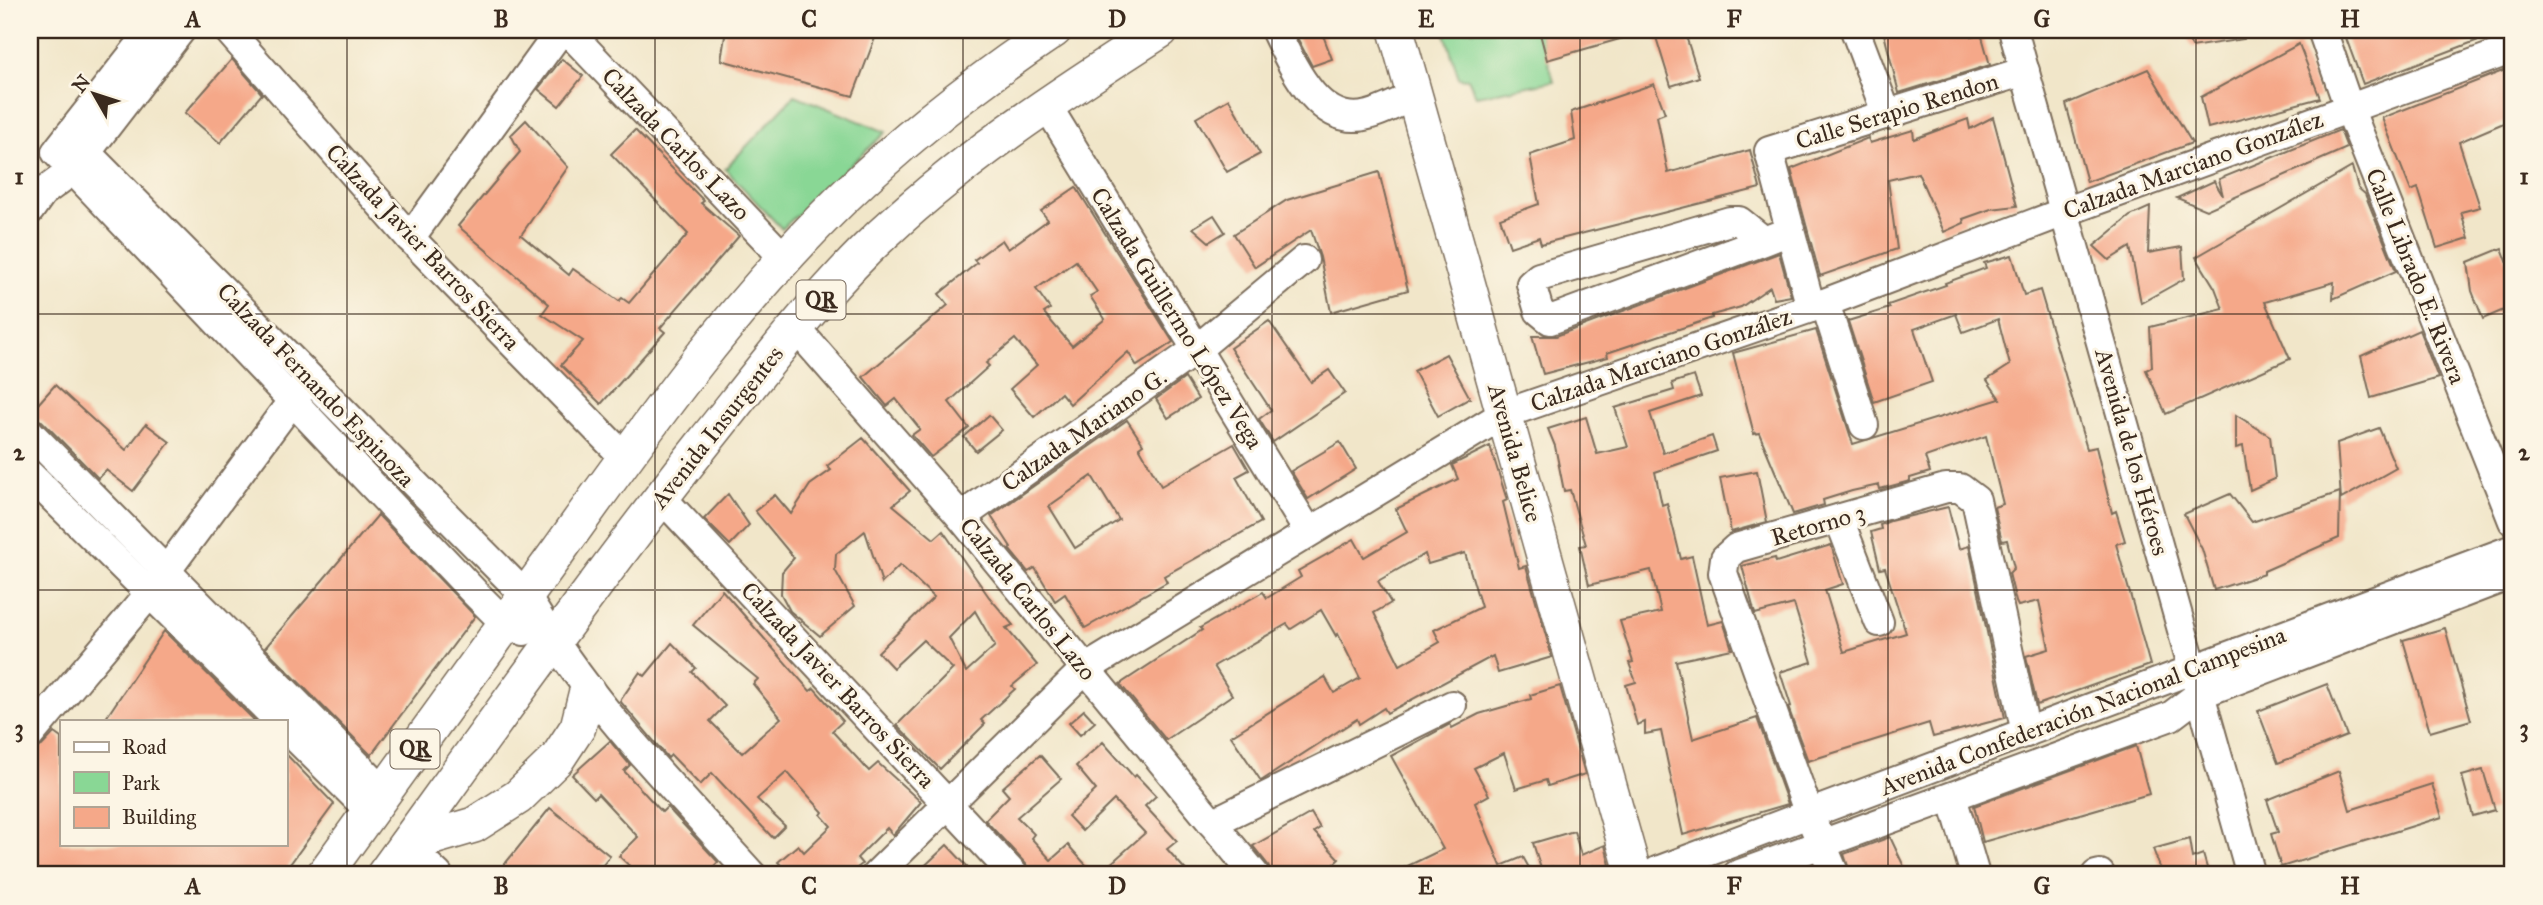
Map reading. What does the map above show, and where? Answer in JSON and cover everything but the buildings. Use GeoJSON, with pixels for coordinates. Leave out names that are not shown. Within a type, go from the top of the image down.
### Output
{"type":"FeatureCollection","features":[{"type":"Feature","properties":{"kind":"main road","name":"QR"},"geometry":{"type":"LineString","coordinates":[[324,875],[625,458],[733,318],[785,258],[842,199],[904,142],[1003,64],[1054,30]]}},
{"type":"Feature","properties":{"kind":"main road","name":"Avenida Insurgentes"},"geometry":{"type":"LineString","coordinates":[[384,875],[661,497],[795,327],[868,248],[955,172],[1046,104],[1161,30]]}},
{"type":"Feature","properties":{"kind":"main road","name":"Avenida Belice"},"geometry":{"type":"LineString","coordinates":[[1396,30],[1414,96],[1515,410],[1651,874]]}},
{"type":"Feature","properties":{"kind":"main road","name":"Avenida Belice"},"geometry":{"type":"LineString","coordinates":[[1421,30],[1515,410]]}},
{"type":"Feature","properties":{"kind":"main road"},"geometry":{"type":"LineString","coordinates":[[406,845],[474,825],[519,797],[557,759],[571,738],[578,727],[587,691]]}},
{"type":"Feature","properties":{"kind":"street"},"geometry":{"type":"LineString","coordinates":[[36,202],[152,30]]}},
{"type":"Feature","properties":{"kind":"street"},"geometry":{"type":"LineString","coordinates":[[71,152],[181,30]]}},
{"type":"Feature","properties":{"kind":"street","name":"Calzada Javier Barros Sierra"},"geometry":{"type":"LineString","coordinates":[[228,30],[410,238],[625,458]]}},
{"type":"Feature","properties":{"kind":"street"},"geometry":{"type":"LineString","coordinates":[[410,238],[561,30]]}},
{"type":"Feature","properties":{"kind":"street","name":"Calzada Carlos Lazo"},"geometry":{"type":"LineString","coordinates":[[567,30],[785,258]]}},
{"type":"Feature","properties":{"kind":"street"},"geometry":{"type":"LineString","coordinates":[[1275,30],[1311,93],[1331,111],[1366,116],[1414,96]]}},
{"type":"Feature","properties":{"kind":"street"},"geometry":{"type":"LineString","coordinates":[[1855,30],[1888,114]]}},
{"type":"Feature","properties":{"kind":"street","name":"Avenida de los Héroes"},"geometry":{"type":"LineString","coordinates":[[2012,30],[2251,875]]}},
{"type":"Feature","properties":{"kind":"street","name":"Calle Librado E. Rivera"},"geometry":{"type":"LineString","coordinates":[[2322,30],[2349,108],[2513,521]]}},
{"type":"Feature","properties":{"kind":"street","name":"Calzada Marciano González"},"geometry":{"type":"LineString","coordinates":[[876,875],[1085,669],[1308,531],[1515,410],[1818,306],[2064,212],[2513,49]]}},
{"type":"Feature","properties":{"kind":"street","name":"Calle Serapio Rendon"},"geometry":{"type":"LineString","coordinates":[[1790,231],[1769,151],[2025,71]]}},
{"type":"Feature","properties":{"kind":"street","name":"Calzada Guillermo López Vega"},"geometry":{"type":"LineString","coordinates":[[1046,104],[1308,531]]}},
{"type":"Feature","properties":{"kind":"street","name":"Calzada Fernando Espinoza"},"geometry":{"type":"LineString","coordinates":[[71,152],[516,610],[552,643],[587,691],[752,875]]}},
{"type":"Feature","properties":{"kind":"street"},"geometry":{"type":"LineString","coordinates":[[1763,241],[1739,221],[1730,221],[1539,277],[1531,284],[1539,311],[1550,320],[1790,231],[1864,425]]}},
{"type":"Feature","properties":{"kind":"street","name":"Calzada Mariano G."},"geometry":{"type":"LineString","coordinates":[[961,517],[1197,349],[1304,260]]}},
{"type":"Feature","properties":{"kind":"street","name":"Calzada Carlos Lazo"},"geometry":{"type":"LineString","coordinates":[[795,327],[961,517],[1255,875]]}},
{"type":"Feature","properties":{"kind":"street"},"geometry":{"type":"LineString","coordinates":[[30,735],[158,582],[301,389]]}},
{"type":"Feature","properties":{"kind":"street"},"geometry":{"type":"LineString","coordinates":[[30,433],[278,720]]}},
{"type":"Feature","properties":{"kind":"street"},"geometry":{"type":"LineString","coordinates":[[30,475],[158,582],[377,802]]}},
{"type":"Feature","properties":{"kind":"street","name":"Retorno 3"},"geometry":{"type":"LineString","coordinates":[[1835,875],[1809,814],[1723,573],[1725,558],[1736,548],[1946,488],[1961,488],[1976,500],[2026,733]]}},
{"type":"Feature","properties":{"kind":"street","name":"Calzada Javier Barros Sierra"},"geometry":{"type":"LineString","coordinates":[[661,497],[1013,875]]}},
{"type":"Feature","properties":{"kind":"street"},"geometry":{"type":"LineString","coordinates":[[1839,519],[1879,622]]}},
{"type":"Feature","properties":{"kind":"street","name":"Avenida Confederación Nacional Campesina"},"geometry":{"type":"LineString","coordinates":[[1651,874],[2026,733],[2196,681],[2423,595],[2513,549]]}},
{"type":"Feature","properties":{"kind":"street","name":"Avenida Confederación Nacional Campesina"},"geometry":{"type":"LineString","coordinates":[[2423,595],[2513,574]]}},
{"type":"Feature","properties":{"kind":"street","name":"Avenida Confederación Nacional Campesina"},"geometry":{"type":"LineString","coordinates":[[1737,875],[2171,716],[2196,681]]}},
{"type":"Feature","properties":{"kind":"street"},"geometry":{"type":"LineString","coordinates":[[1212,823],[1452,705]]}},
{"type":"Feature","properties":{"kind":"street"},"geometry":{"type":"LineString","coordinates":[[287,729],[377,802]]}},
{"type":"Feature","properties":{"kind":"street"},"geometry":{"type":"LineString","coordinates":[[1952,797],[1975,875]]}},
{"type":"Feature","properties":{"kind":"street"},"geometry":{"type":"LineString","coordinates":[[406,845],[438,875]]}},
{"type":"Feature","properties":{"kind":"green space"},"geometry":{"type":"Polygon","coordinates":[[[1444,30],[1539,30],[1554,81],[1476,96],[1468,79],[1459,78],[1444,30]]]}},
{"type":"Feature","properties":{"kind":"green space"},"geometry":{"type":"Polygon","coordinates":[[[795,95],[886,132],[782,229],[725,169],[795,95]]]}}]}
